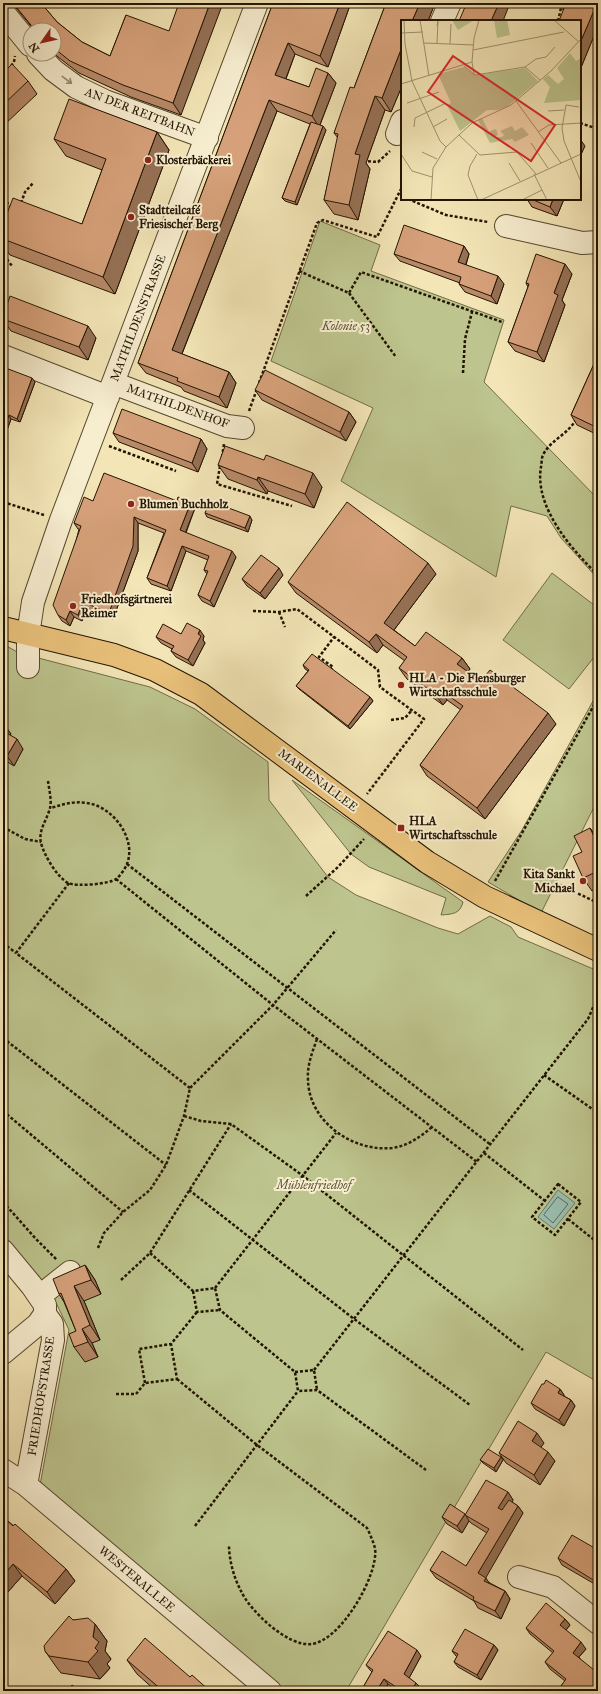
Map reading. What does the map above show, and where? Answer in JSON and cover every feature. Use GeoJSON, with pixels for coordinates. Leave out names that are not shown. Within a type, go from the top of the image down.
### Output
{"type":"FeatureCollection","features":[{"type":"Feature","properties":{"kind":"main road","name":"MARIENALLEE"},"geometry":{"type":"LineString","coordinates":[[3,628],[114,655],[155,670],[201,694],[427,862],[485,897],[598,950]]}},
{"type":"Feature","properties":{"kind":"street","name":"MATHILDENSTRASSE"},"geometry":{"type":"LineString","coordinates":[[28,668],[28,635],[33,602],[61,520],[257,3]]}},
{"type":"Feature","properties":{"kind":"street"},"geometry":{"type":"LineString","coordinates":[[442,20],[450,3]]}},
{"type":"Feature","properties":{"kind":"street"},"geometry":{"type":"LineString","coordinates":[[3,12],[22,35]]}},
{"type":"Feature","properties":{"kind":"street","name":"AN DER REITBAHN"},"geometry":{"type":"LineString","coordinates":[[46,62],[53,70],[76,87],[105,101],[207,138]]}},
{"type":"Feature","properties":{"kind":"street"},"geometry":{"type":"LineString","coordinates":[[506,226],[582,243],[598,242]]}},
{"type":"Feature","properties":{"kind":"street","name":"MATHILDENHOF"},"geometry":{"type":"LineString","coordinates":[[3,356],[235,427]]}},
{"type":"Feature","properties":{"kind":"street","name":"FRIEDHOFSTRASSE"},"geometry":{"type":"LineString","coordinates":[[3,1251],[42,1305],[52,1324],[53,1340],[26,1485]]}},
{"type":"Feature","properties":{"kind":"street"},"geometry":{"type":"LineString","coordinates":[[3,1352],[38,1324],[42,1305],[70,1272]]}},
{"type":"Feature","properties":{"kind":"street","name":"WESTERALLEE"},"geometry":{"type":"LineString","coordinates":[[3,1470],[26,1485],[270,1691]]}},
{"type":"Feature","properties":{"kind":"street"},"geometry":{"type":"LineString","coordinates":[[518,1577],[553,1587],[598,1623]]}},
{"type":"Feature","properties":{"kind":"path"},"geometry":{"type":"LineString","coordinates":[[558,20],[562,8],[569,11]]}},
{"type":"Feature","properties":{"kind":"path"},"geometry":{"type":"LineString","coordinates":[[581,123],[598,129]]}},
{"type":"Feature","properties":{"kind":"path"},"geometry":{"type":"LineString","coordinates":[[358,160],[378,162],[397,135]]}},
{"type":"Feature","properties":{"kind":"path"},"geometry":{"type":"LineString","coordinates":[[21,205],[25,192],[33,183]]}},
{"type":"Feature","properties":{"kind":"path"},"geometry":{"type":"LineString","coordinates":[[292,506],[217,484],[235,427],[299,271],[317,222],[322,220],[377,237],[400,196]]}},
{"type":"Feature","properties":{"kind":"path"},"geometry":{"type":"LineString","coordinates":[[3,198],[14,208]]}},
{"type":"Feature","properties":{"kind":"path"},"geometry":{"type":"LineString","coordinates":[[411,200],[446,214],[506,226]]}},
{"type":"Feature","properties":{"kind":"path"},"geometry":{"type":"LineString","coordinates":[[8,240],[3,254],[12,266]]}},
{"type":"Feature","properties":{"kind":"path"},"geometry":{"type":"LineString","coordinates":[[299,271],[349,293],[396,357]]}},
{"type":"Feature","properties":{"kind":"path"},"geometry":{"type":"LineString","coordinates":[[349,293],[361,272],[502,322]]}},
{"type":"Feature","properties":{"kind":"path"},"geometry":{"type":"LineString","coordinates":[[463,372],[465,339],[472,312]]}},
{"type":"Feature","properties":{"kind":"path"},"geometry":{"type":"LineString","coordinates":[[579,412],[573,426],[553,443],[543,455],[540,472],[541,489],[563,537],[581,559],[598,575]]}},
{"type":"Feature","properties":{"kind":"path"},"geometry":{"type":"LineString","coordinates":[[92,439],[176,471]]}},
{"type":"Feature","properties":{"kind":"path"},"geometry":{"type":"LineString","coordinates":[[3,502],[61,520]]}},
{"type":"Feature","properties":{"kind":"path"},"geometry":{"type":"LineString","coordinates":[[253,611],[279,612],[297,609],[378,670],[380,687],[424,719],[356,809]]}},
{"type":"Feature","properties":{"kind":"path"},"geometry":{"type":"LineString","coordinates":[[279,612],[285,627]]}},
{"type":"Feature","properties":{"kind":"path"},"geometry":{"type":"LineString","coordinates":[[327,674],[332,667],[319,657],[334,637]]}},
{"type":"Feature","properties":{"kind":"path"},"geometry":{"type":"LineString","coordinates":[[485,897],[512,854],[598,698]]}},
{"type":"Feature","properties":{"kind":"path"},"geometry":{"type":"LineString","coordinates":[[391,720],[405,718],[412,710]]}},
{"type":"Feature","properties":{"kind":"path"},"geometry":{"type":"LineString","coordinates":[[48,781],[51,808],[43,821],[41,842],[46,856],[55,870],[69,883],[104,883],[116,879],[127,864],[129,853],[126,839],[118,822],[107,811],[88,803],[72,802],[51,808]]}},
{"type":"Feature","properties":{"kind":"path"},"geometry":{"type":"LineString","coordinates":[[306,896],[338,867],[363,841],[375,824]]}},
{"type":"Feature","properties":{"kind":"path"},"geometry":{"type":"LineString","coordinates":[[3,827],[25,839],[41,842]]}},
{"type":"Feature","properties":{"kind":"path"},"geometry":{"type":"LineString","coordinates":[[127,864],[491,1145]]}},
{"type":"Feature","properties":{"kind":"path"},"geometry":{"type":"LineString","coordinates":[[116,879],[273,1005],[318,1038],[477,1162]]}},
{"type":"Feature","properties":{"kind":"path"},"geometry":{"type":"LineString","coordinates":[[16,953],[69,883]]}},
{"type":"Feature","properties":{"kind":"path"},"geometry":{"type":"LineString","coordinates":[[560,885],[598,903]]}},
{"type":"Feature","properties":{"kind":"path"},"geometry":{"type":"LineString","coordinates":[[98,1248],[104,1232],[123,1212],[150,1190],[166,1165],[184,1116],[190,1088],[273,1005],[336,930]]}},
{"type":"Feature","properties":{"kind":"path"},"geometry":{"type":"LineString","coordinates":[[3,943],[190,1088]]}},
{"type":"Feature","properties":{"kind":"path"},"geometry":{"type":"LineString","coordinates":[[295,1372],[314,1370],[588,1019],[598,996]]}},
{"type":"Feature","properties":{"kind":"path"},"geometry":{"type":"LineString","coordinates":[[3,1038],[166,1165]]}},
{"type":"Feature","properties":{"kind":"path"},"geometry":{"type":"LineString","coordinates":[[318,1038],[308,1063],[308,1082],[312,1101],[322,1116],[336,1132],[350,1142],[362,1145],[392,1148],[405,1145],[418,1139],[432,1127]]}},
{"type":"Feature","properties":{"kind":"path"},"geometry":{"type":"LineString","coordinates":[[544,1076],[598,1113]]}},
{"type":"Feature","properties":{"kind":"path"},"geometry":{"type":"LineString","coordinates":[[3,1110],[123,1212]]}},
{"type":"Feature","properties":{"kind":"path"},"geometry":{"type":"LineString","coordinates":[[184,1116],[202,1121],[231,1124],[302,1175],[523,1350]]}},
{"type":"Feature","properties":{"kind":"path"},"geometry":{"type":"LineString","coordinates":[[122,1280],[150,1253],[231,1124]]}},
{"type":"Feature","properties":{"kind":"path"},"geometry":{"type":"LineString","coordinates":[[193,1291],[215,1288],[336,1132]]}},
{"type":"Feature","properties":{"kind":"path"},"geometry":{"type":"LineString","coordinates":[[484,1153],[545,1201]]}},
{"type":"Feature","properties":{"kind":"path"},"geometry":{"type":"LineString","coordinates":[[558,1184],[581,1202],[568,1219],[555,1235],[532,1217],[558,1184]]}},
{"type":"Feature","properties":{"kind":"path"},"geometry":{"type":"LineString","coordinates":[[189,1190],[354,1319],[470,1405]]}},
{"type":"Feature","properties":{"kind":"path"},"geometry":{"type":"LineString","coordinates":[[3,1202],[36,1240],[70,1272]]}},
{"type":"Feature","properties":{"kind":"path"},"geometry":{"type":"LineString","coordinates":[[568,1219],[598,1243]]}},
{"type":"Feature","properties":{"kind":"path"},"geometry":{"type":"LineString","coordinates":[[150,1253],[193,1291],[197,1312]]}},
{"type":"Feature","properties":{"kind":"path"},"geometry":{"type":"LineString","coordinates":[[195,1526],[298,1392],[295,1372],[220,1310],[215,1288]]}},
{"type":"Feature","properties":{"kind":"path"},"geometry":{"type":"LineString","coordinates":[[116,1394],[136,1394],[144,1383],[139,1349],[172,1344],[197,1312],[220,1310]]}},
{"type":"Feature","properties":{"kind":"path"},"geometry":{"type":"LineString","coordinates":[[172,1344],[177,1379],[257,1445],[367,1528],[375,1549],[371,1572],[355,1606],[339,1628],[322,1641],[311,1644],[296,1642],[277,1631],[261,1616],[241,1592],[229,1556],[229,1544]]}},
{"type":"Feature","properties":{"kind":"path"},"geometry":{"type":"LineString","coordinates":[[314,1370],[317,1390]]}},
{"type":"Feature","properties":{"kind":"path"},"geometry":{"type":"LineString","coordinates":[[144,1383],[177,1379]]}},
{"type":"Feature","properties":{"kind":"path"},"geometry":{"type":"LineString","coordinates":[[298,1392],[317,1390],[426,1470]]}},
{"type":"Feature","properties":{"kind":"green space","name":"Kolonie 53"},"geometry":{"type":"Polygon","coordinates":[[[320,221],[380,245],[371,271],[504,320],[484,382],[598,499],[598,579],[561,538],[547,516],[511,506],[496,577],[341,481],[373,408],[271,361],[320,221]]]}},
{"type":"Feature","properties":{"kind":"green space"},"geometry":{"type":"Polygon","coordinates":[[[552,573],[598,608],[598,652],[569,689],[503,640],[552,573]]]}},
{"type":"Feature","properties":{"kind":"green space","name":"Mühlenfriedhof"},"geometry":{"type":"Polygon","coordinates":[[[3,644],[19,653],[150,687],[195,709],[268,762],[269,800],[328,877],[356,895],[438,928],[458,934],[490,916],[511,927],[518,937],[598,971],[598,1378],[596,1381],[546,1352],[346,1691],[285,1691],[40,1485],[69,1330],[50,1290],[3,1235],[3,644]]]}},
{"type":"Feature","properties":{"kind":"green space"},"geometry":{"type":"Polygon","coordinates":[[[598,692],[598,799],[541,913],[488,882],[522,830],[598,692]]]}},
{"type":"Feature","properties":{"kind":"green space"},"geometry":{"type":"Polygon","coordinates":[[[292,780],[463,902],[460,909],[452,914],[441,915],[446,898],[369,867],[351,854],[292,780]]]}},
{"type":"Feature","properties":{"kind":"water"},"geometry":{"type":"Polygon","coordinates":[[[558,1190],[575,1203],[554,1229],[538,1217],[558,1190]]]}},
{"type":"Feature","properties":{"kind":"building"},"geometry":{"type":"Polygon","coordinates":[[[13,3],[41,3],[57,22],[28,22],[13,3]]]}},
{"type":"Feature","properties":{"kind":"building"},"geometry":{"type":"Polygon","coordinates":[[[179,3],[210,3],[173,103],[123,85],[70,61],[62,54],[62,26],[82,42],[110,56],[126,15],[169,31],[179,3]]]}},
{"type":"Feature","properties":{"kind":"building"},"geometry":{"type":"Polygon","coordinates":[[[273,3],[340,3],[320,56],[288,43],[275,75],[309,87],[316,68],[328,73],[312,116],[269,100],[172,350],[229,372],[219,397],[177,381],[178,378],[138,363],[273,3]]]}},
{"type":"Feature","properties":{"kind":"building"},"geometry":{"type":"Polygon","coordinates":[[[386,3],[420,3],[412,20],[401,20],[401,50],[382,98],[375,96],[355,154],[360,155],[349,205],[324,200],[338,134],[334,133],[350,87],[354,88],[386,3]]]}},
{"type":"Feature","properties":{"kind":"building"},"geometry":{"type":"Polygon","coordinates":[[[463,3],[499,3],[491,20],[459,20],[465,7],[462,6],[463,3]]]}},
{"type":"Feature","properties":{"kind":"building"},"geometry":{"type":"Polygon","coordinates":[[[566,3],[598,3],[598,9],[595,8],[581,41],[581,20],[559,20],[566,3]]]}},
{"type":"Feature","properties":{"kind":"building"},"geometry":{"type":"Polygon","coordinates":[[[12,64],[28,81],[3,105],[3,73],[12,64]]]}},
{"type":"Feature","properties":{"kind":"building"},"geometry":{"type":"Polygon","coordinates":[[[69,99],[157,132],[103,277],[3,239],[3,224],[13,198],[82,224],[106,159],[54,139],[69,99]]]}},
{"type":"Feature","properties":{"kind":"building"},"geometry":{"type":"Polygon","coordinates":[[[311,122],[323,126],[295,202],[282,198],[311,122]]]}},
{"type":"Feature","properties":{"kind":"building"},"geometry":{"type":"Polygon","coordinates":[[[533,200],[553,200],[550,207],[533,200]]]}},
{"type":"Feature","properties":{"kind":"building"},"geometry":{"type":"Polygon","coordinates":[[[404,225],[464,246],[458,262],[498,276],[491,296],[459,284],[461,277],[394,254],[404,225]]]}},
{"type":"Feature","properties":{"kind":"building"},"geometry":{"type":"Polygon","coordinates":[[[536,254],[565,264],[554,293],[558,295],[537,352],[508,342],[529,284],[526,283],[536,254]]]}},
{"type":"Feature","properties":{"kind":"building"},"geometry":{"type":"Polygon","coordinates":[[[10,296],[88,326],[79,347],[3,319],[10,296]]]}},
{"type":"Feature","properties":{"kind":"building"},"geometry":{"type":"Polygon","coordinates":[[[598,355],[598,422],[596,427],[571,415],[598,355]]]}},
{"type":"Feature","properties":{"kind":"building"},"geometry":{"type":"Polygon","coordinates":[[[3,367],[32,378],[17,419],[9,415],[3,430],[3,367]]]}},
{"type":"Feature","properties":{"kind":"building"},"geometry":{"type":"Polygon","coordinates":[[[265,370],[349,412],[340,432],[255,390],[265,370]]]}},
{"type":"Feature","properties":{"kind":"building"},"geometry":{"type":"Polygon","coordinates":[[[122,409],[201,439],[192,463],[113,433],[122,409]]]}},
{"type":"Feature","properties":{"kind":"building"},"geometry":{"type":"Polygon","coordinates":[[[225,446],[264,460],[266,455],[313,473],[305,494],[258,477],[257,480],[218,465],[225,446]]]}},
{"type":"Feature","properties":{"kind":"building"},"geometry":{"type":"Polygon","coordinates":[[[104,473],[177,501],[178,497],[191,502],[180,530],[232,551],[210,601],[198,595],[208,571],[204,570],[209,556],[182,546],[167,586],[147,578],[166,530],[134,517],[133,546],[109,613],[83,602],[78,615],[70,611],[66,620],[58,615],[53,605],[81,526],[74,523],[84,497],[93,501],[104,473]]]}},
{"type":"Feature","properties":{"kind":"building"},"geometry":{"type":"Polygon","coordinates":[[[210,501],[250,516],[245,528],[205,513],[210,501]]]}},
{"type":"Feature","properties":{"kind":"building"},"geometry":{"type":"Polygon","coordinates":[[[347,502],[428,563],[384,623],[415,646],[426,632],[462,658],[457,664],[481,681],[490,670],[548,713],[477,808],[420,765],[463,706],[439,689],[435,694],[399,668],[407,657],[376,634],[369,642],[288,582],[347,502]]]}},
{"type":"Feature","properties":{"kind":"building"},"geometry":{"type":"Polygon","coordinates":[[[261,555],[279,568],[260,593],[242,579],[261,555]]]}},
{"type":"Feature","properties":{"kind":"building"},"geometry":{"type":"Polygon","coordinates":[[[187,623],[200,630],[198,634],[201,636],[188,660],[171,651],[174,646],[156,637],[163,624],[181,634],[187,623]]]}},
{"type":"Feature","properties":{"kind":"building"},"geometry":{"type":"Polygon","coordinates":[[[312,654],[370,697],[348,726],[296,686],[309,670],[303,665],[312,654]]]}},
{"type":"Feature","properties":{"kind":"building"},"geometry":{"type":"Polygon","coordinates":[[[3,731],[17,739],[7,756],[3,754],[3,731]]]}},
{"type":"Feature","properties":{"kind":"building"},"geometry":{"type":"Polygon","coordinates":[[[590,828],[598,845],[598,871],[583,878],[573,856],[582,852],[574,836],[590,828]]]}},
{"type":"Feature","properties":{"kind":"building"},"geometry":{"type":"Polygon","coordinates":[[[85,1265],[91,1280],[74,1286],[90,1325],[82,1329],[88,1342],[74,1347],[69,1334],[76,1331],[61,1293],[59,1294],[53,1279],[85,1265]]]}},
{"type":"Feature","properties":{"kind":"building"},"geometry":{"type":"Polygon","coordinates":[[[546,1380],[560,1389],[558,1393],[571,1400],[559,1420],[531,1403],[546,1380]]]}},
{"type":"Feature","properties":{"kind":"building"},"geometry":{"type":"Polygon","coordinates":[[[518,1421],[537,1433],[532,1441],[548,1452],[534,1475],[499,1453],[518,1421]]]}},
{"type":"Feature","properties":{"kind":"building"},"geometry":{"type":"Polygon","coordinates":[[[488,1449],[501,1457],[494,1468],[480,1460],[488,1449]]]}},
{"type":"Feature","properties":{"kind":"building"},"geometry":{"type":"Polygon","coordinates":[[[486,1480],[508,1492],[498,1508],[502,1510],[509,1500],[518,1506],[478,1573],[486,1578],[484,1581],[505,1591],[495,1611],[473,1600],[474,1597],[430,1570],[442,1551],[466,1566],[489,1529],[465,1515],[486,1480]]]}},
{"type":"Feature","properties":{"kind":"building"},"geometry":{"type":"Polygon","coordinates":[[[450,1504],[465,1514],[457,1526],[442,1517],[450,1504]]]}},
{"type":"Feature","properties":{"kind":"building"},"geometry":{"type":"Polygon","coordinates":[[[3,1517],[13,1526],[15,1524],[66,1569],[47,1592],[13,1564],[3,1576],[3,1517]]]}},
{"type":"Feature","properties":{"kind":"building"},"geometry":{"type":"Polygon","coordinates":[[[572,1535],[598,1550],[598,1583],[558,1558],[572,1535]]]}},
{"type":"Feature","properties":{"kind":"building"},"geometry":{"type":"Polygon","coordinates":[[[546,1603],[565,1619],[560,1625],[581,1642],[573,1653],[594,1670],[598,1665],[598,1691],[584,1691],[580,1687],[577,1691],[567,1691],[561,1686],[566,1679],[545,1662],[554,1651],[526,1628],[546,1603]]]}},
{"type":"Feature","properties":{"kind":"building"},"geometry":{"type":"Polygon","coordinates":[[[69,1616],[73,1620],[88,1618],[95,1624],[93,1637],[99,1642],[95,1648],[98,1651],[88,1662],[49,1656],[45,1651],[44,1646],[69,1616]]]}},
{"type":"Feature","properties":{"kind":"building"},"geometry":{"type":"Polygon","coordinates":[[[465,1629],[494,1645],[477,1675],[454,1662],[458,1654],[452,1651],[465,1629]]]}},
{"type":"Feature","properties":{"kind":"building"},"geometry":{"type":"Polygon","coordinates":[[[388,1631],[417,1650],[404,1674],[416,1683],[411,1691],[402,1691],[384,1679],[376,1691],[361,1691],[373,1670],[366,1665],[388,1631]]]}},
{"type":"Feature","properties":{"kind":"building"},"geometry":{"type":"Polygon","coordinates":[[[145,1638],[190,1677],[192,1675],[210,1691],[163,1691],[127,1660],[145,1638]]]}},
{"type":"Feature","properties":{"kind":"building"},"geometry":{"type":"Polygon","coordinates":[[[72,1685],[80,1691],[67,1691],[72,1685]]]}},
{"type":"Feature","properties":{"kind":"place","name":"Klosterbäckerei"},"geometry":{"type":"Point","coordinates":[148,160]}},
{"type":"Feature","properties":{"kind":"place","name":"Stadtteilcafé Friesischer Berg"},"geometry":{"type":"Point","coordinates":[131,217]}},
{"type":"Feature","properties":{"kind":"place","name":"Blumen Buchholz"},"geometry":{"type":"Point","coordinates":[131,504]}},
{"type":"Feature","properties":{"kind":"place","name":"Friedhofsgärtnerei Reimer"},"geometry":{"type":"Point","coordinates":[73,606]}},
{"type":"Feature","properties":{"kind":"place","name":"HLA - Die Flensburger Wirtschaftsschule"},"geometry":{"type":"Point","coordinates":[401,685]}},
{"type":"Feature","properties":{"kind":"place","name":"HLA Wirtschaftsschule"},"geometry":{"type":"Point","coordinates":[401,828]}},
{"type":"Feature","properties":{"kind":"place","name":"Kita Sankt Michael"},"geometry":{"type":"Point","coordinates":[583,881]}}]}
